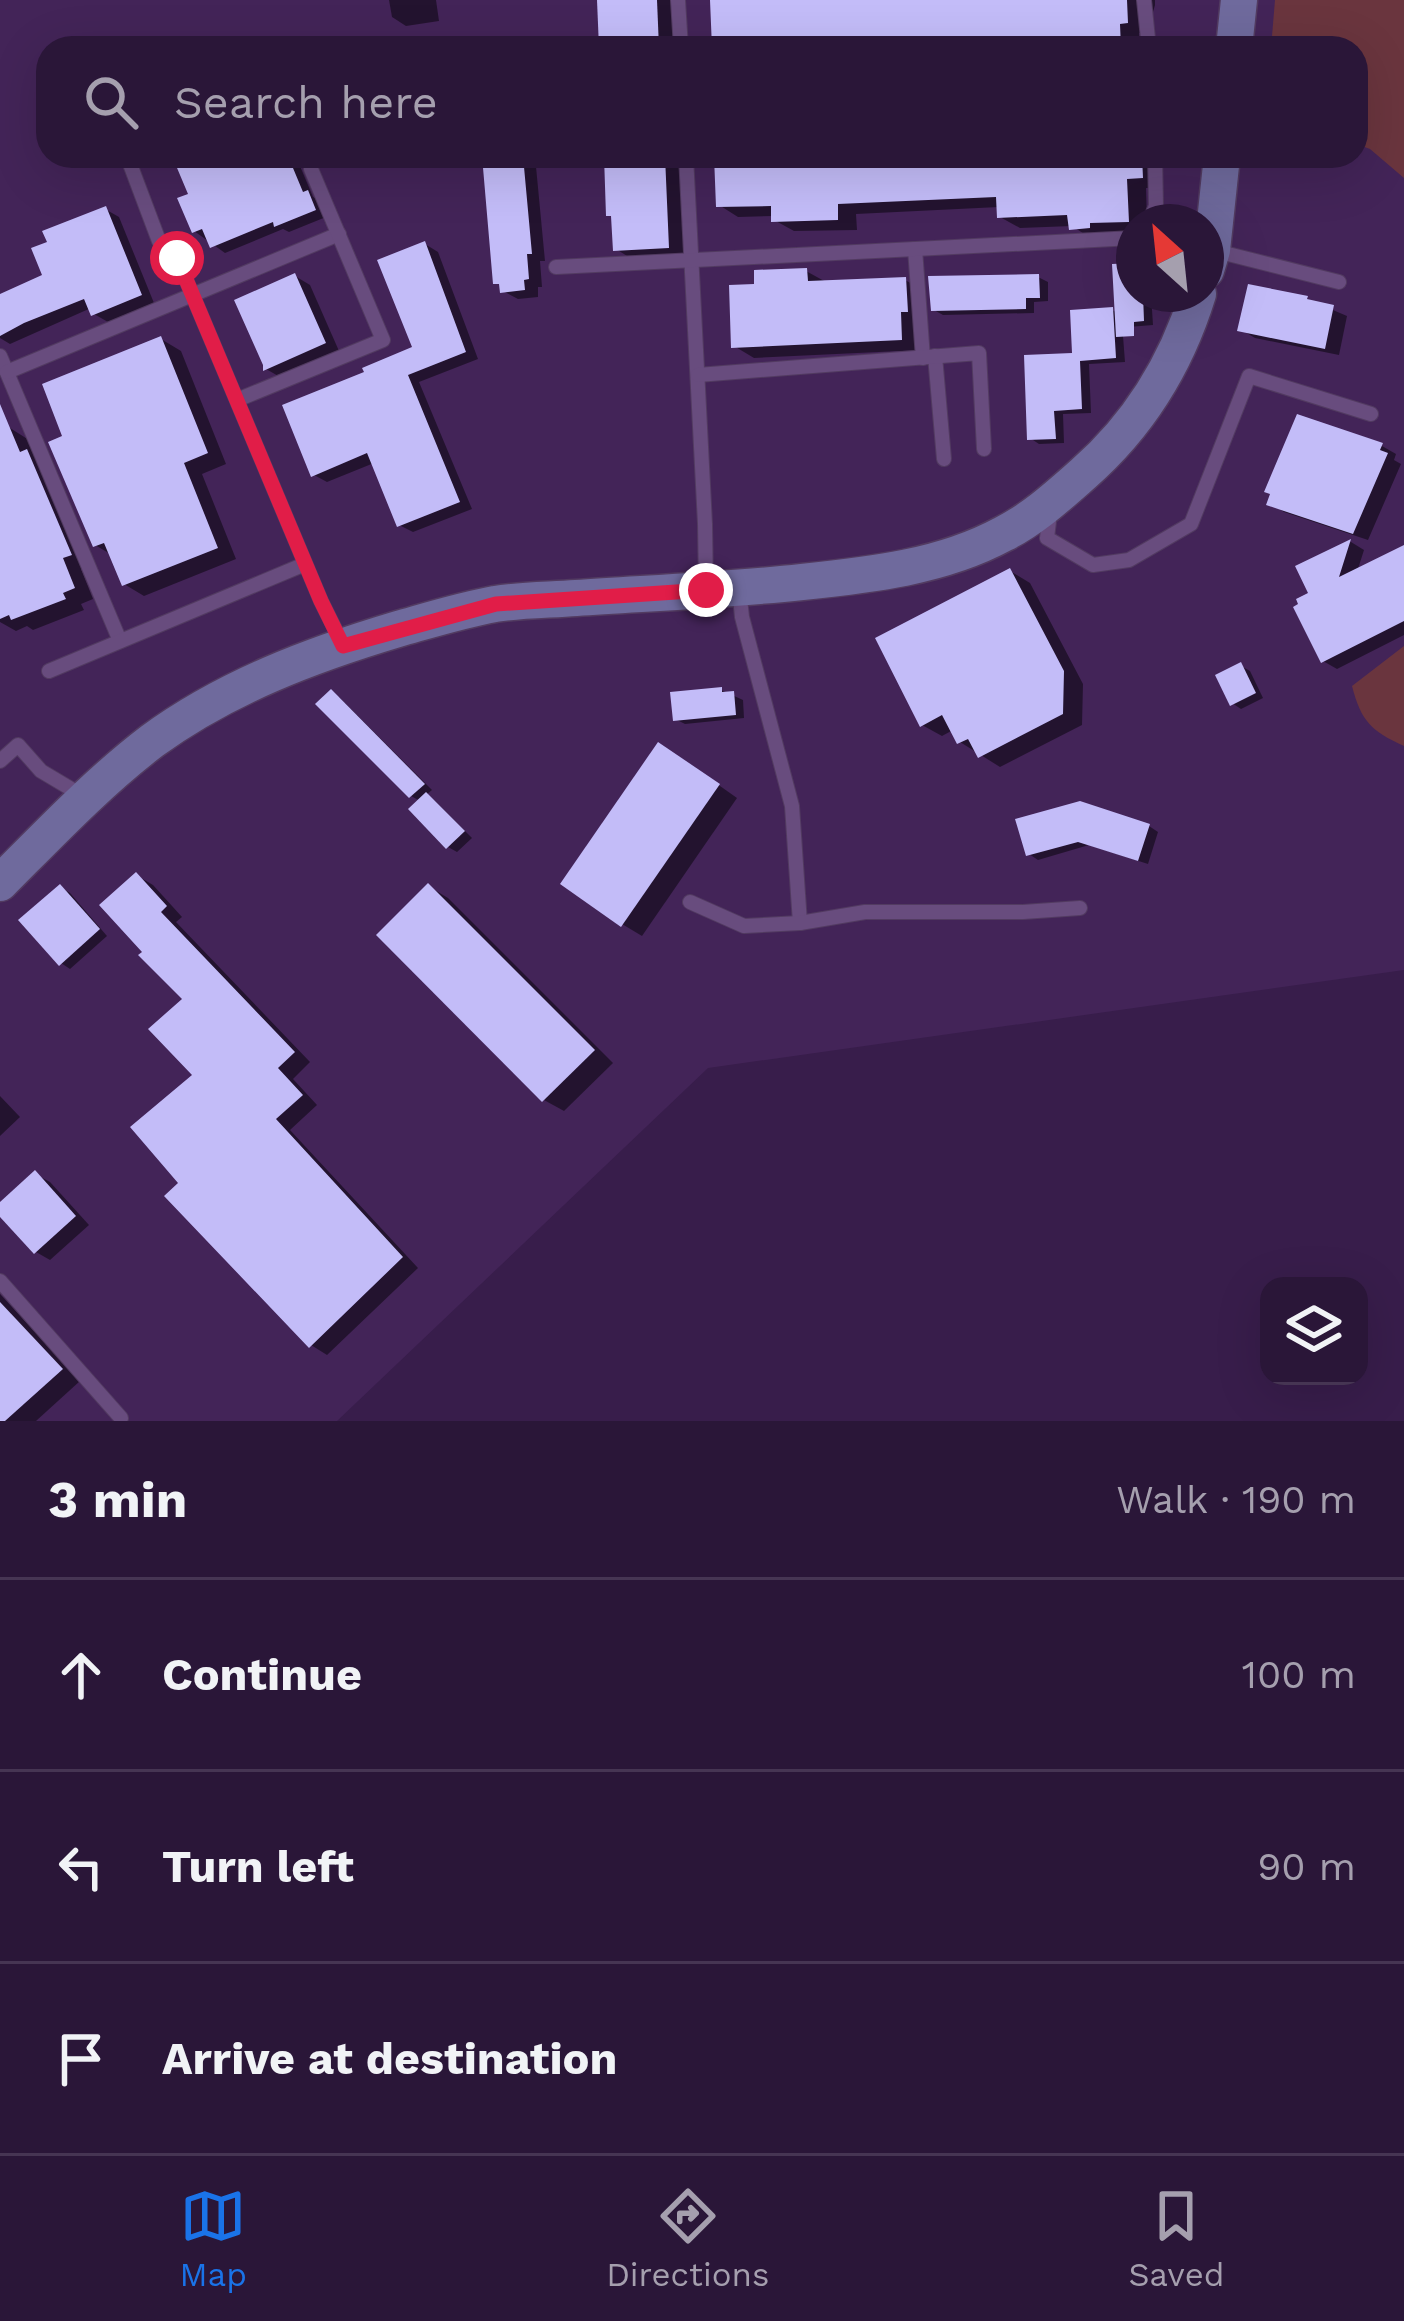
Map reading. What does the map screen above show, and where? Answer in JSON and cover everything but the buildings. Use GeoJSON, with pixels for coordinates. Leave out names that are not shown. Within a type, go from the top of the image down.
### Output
{"type":"FeatureCollection","features":[{"type":"Feature","properties":{"kind":"street"},"geometry":{"type":"LineString","coordinates":[[1235,36],[1239,0]]}},
{"type":"Feature","properties":{"kind":"street"},"geometry":{"type":"LineString","coordinates":[[1216,204],[1220,168]]}},
{"type":"Feature","properties":{"kind":"street"},"geometry":{"type":"LineString","coordinates":[[0,883],[85,797],[154,740],[252,680],[343,646],[496,604],[833,579],[916,566],[1005,534],[1052,502],[1138,416],[1168,371],[1193,312]]}},
{"type":"Feature","properties":{"kind":"lane"},"geometry":{"type":"LineString","coordinates":[[678,0],[680,36]]}},
{"type":"Feature","properties":{"kind":"lane"},"geometry":{"type":"LineString","coordinates":[[1144,0],[1148,36]]}},
{"type":"Feature","properties":{"kind":"lane"},"geometry":{"type":"LineString","coordinates":[[132,168],[159,241],[177,258],[343,646]]}},
{"type":"Feature","properties":{"kind":"lane"},"geometry":{"type":"LineString","coordinates":[[687,168],[698,375],[722,589],[742,617],[792,806],[800,923]]}},
{"type":"Feature","properties":{"kind":"lane"},"geometry":{"type":"LineString","coordinates":[[1155,168],[1156,204]]}},
{"type":"Feature","properties":{"kind":"lane"},"geometry":{"type":"LineString","coordinates":[[237,400],[383,340],[311,169]]}},
{"type":"Feature","properties":{"kind":"lane"},"geometry":{"type":"LineString","coordinates":[[7,372],[339,234]]}},
{"type":"Feature","properties":{"kind":"lane"},"geometry":{"type":"LineString","coordinates":[[556,267],[1116,239]]}},
{"type":"Feature","properties":{"kind":"lane"},"geometry":{"type":"LineString","coordinates":[[915,249],[944,459]]}},
{"type":"Feature","properties":{"kind":"lane"},"geometry":{"type":"LineString","coordinates":[[1224,263],[1339,282]]}},
{"type":"Feature","properties":{"kind":"lane"},"geometry":{"type":"LineString","coordinates":[[698,375],[979,353],[984,449]]}},
{"type":"Feature","properties":{"kind":"lane"},"geometry":{"type":"LineString","coordinates":[[0,356],[120,641]]}},
{"type":"Feature","properties":{"kind":"lane"},"geometry":{"type":"LineString","coordinates":[[1052,502],[1047,538],[1093,565],[1129,560],[1190,524],[1249,376],[1371,414]]}},
{"type":"Feature","properties":{"kind":"lane"},"geometry":{"type":"LineString","coordinates":[[49,670],[305,564]]}},
{"type":"Feature","properties":{"kind":"lane"},"geometry":{"type":"LineString","coordinates":[[0,761],[18,745],[41,771],[85,797]]}},
{"type":"Feature","properties":{"kind":"lane"},"geometry":{"type":"LineString","coordinates":[[690,902],[744,926],[865,912],[1080,908]]}},
{"type":"Feature","properties":{"kind":"lane"},"geometry":{"type":"LineString","coordinates":[[0,1281],[121,1418]]}},
{"type":"Feature","properties":{"kind":"shaded area"},"geometry":{"type":"Polygon","coordinates":[[[0,0],[1404,0],[1404,970],[708,1068],[337,1421],[0,1421],[0,0]]]}},
{"type":"Feature","properties":{"kind":"shaded area"},"geometry":{"type":"Polygon","coordinates":[[[1275,0],[1404,0],[1404,178],[1368,148],[1368,36],[1272,36],[1275,0]]]}},
{"type":"Feature","properties":{"kind":"shaded area"},"geometry":{"type":"Polygon","coordinates":[[[1404,646],[1404,746],[1369,724],[1352,686],[1404,646]]]}},
{"type":"Feature","properties":{"kind":"route"},"geometry":{"type":"LineString","coordinates":[[177,258],[343,646],[496,604],[706,590]]}}]}
